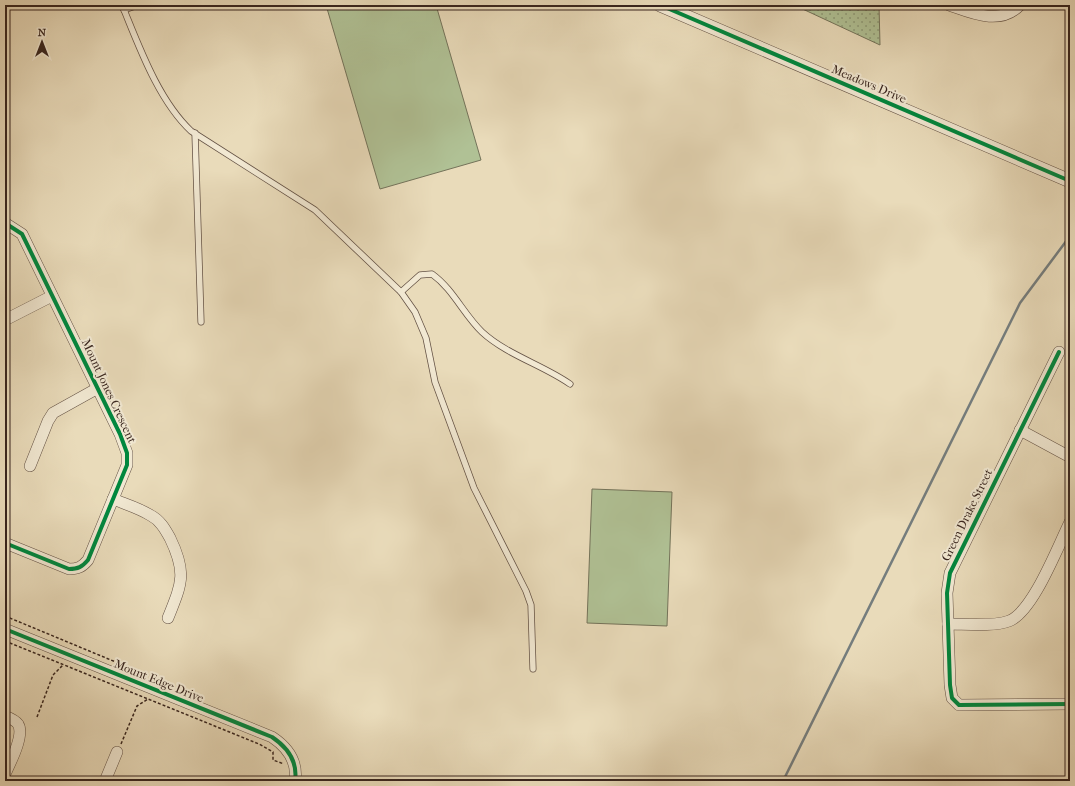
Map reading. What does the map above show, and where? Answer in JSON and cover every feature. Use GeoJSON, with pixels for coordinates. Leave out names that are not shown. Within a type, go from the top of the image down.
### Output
{"type":"FeatureCollection","features":[{"type":"Feature","properties":{"kind":"street","name":"Meadows Drive"},"geometry":{"type":"LineString","coordinates":[[660,5],[1070,181]]}},
{"type":"Feature","properties":{"kind":"street"},"geometry":{"type":"LineString","coordinates":[[949,5],[985,16],[998,17],[1008,14],[1020,5]]}},
{"type":"Feature","properties":{"kind":"street","name":"Mount Jones Crescent"},"geometry":{"type":"LineString","coordinates":[[5,223],[22,234],[98,388],[120,434],[127,453],[127,465],[88,560],[78,569],[69,569],[5,543]]}},
{"type":"Feature","properties":{"kind":"street"},"geometry":{"type":"LineString","coordinates":[[5,320],[52,296]]}},
{"type":"Feature","properties":{"kind":"street","name":"Green Drake Street"},"geometry":{"type":"LineString","coordinates":[[1059,352],[952,565],[948,582],[948,624],[950,685],[954,702],[967,706],[1070,704]]}},
{"type":"Feature","properties":{"kind":"street"},"geometry":{"type":"LineString","coordinates":[[30,466],[48,421],[53,413],[98,388]]}},
{"type":"Feature","properties":{"kind":"street"},"geometry":{"type":"LineString","coordinates":[[1020,430],[1070,457]]}},
{"type":"Feature","properties":{"kind":"street"},"geometry":{"type":"LineString","coordinates":[[113,499],[150,515],[158,521],[166,530],[175,549],[180,563],[182,577],[168,618]]}},
{"type":"Feature","properties":{"kind":"street"},"geometry":{"type":"LineString","coordinates":[[948,624],[1002,623],[1020,615],[1030,602],[1070,522]]}},
{"type":"Feature","properties":{"kind":"street","name":"Mount Edge Drive"},"geometry":{"type":"LineString","coordinates":[[5,629],[272,737],[289,751],[294,766]]}},
{"type":"Feature","properties":{"kind":"street"},"geometry":{"type":"LineString","coordinates":[[5,716],[16,722],[21,731],[20,738],[5,774]]}},
{"type":"Feature","properties":{"kind":"street"},"geometry":{"type":"LineString","coordinates":[[105,781],[117,752]]}},
{"type":"Feature","properties":{"kind":"street"},"geometry":{"type":"LineString","coordinates":[[294,766],[295,781]]}},
{"type":"Feature","properties":{"kind":"lane"},"geometry":{"type":"LineString","coordinates":[[138,5],[123,8],[147,62],[180,121],[195,133],[315,210],[401,292],[414,312],[426,338],[434,382],[474,488],[526,591],[530,605],[533,669]]}},
{"type":"Feature","properties":{"kind":"lane"},"geometry":{"type":"LineString","coordinates":[[195,133],[201,322]]}},
{"type":"Feature","properties":{"kind":"lane"},"geometry":{"type":"LineString","coordinates":[[401,292],[420,275],[432,274],[452,294],[482,332],[501,346],[553,372],[570,384]]}},
{"type":"Feature","properties":{"kind":"path"},"geometry":{"type":"LineString","coordinates":[[5,641],[259,744],[274,752],[273,760],[294,766]]}},
{"type":"Feature","properties":{"kind":"path"},"geometry":{"type":"LineString","coordinates":[[37,717],[53,675],[63,665]]}},
{"type":"Feature","properties":{"kind":"path"},"geometry":{"type":"LineString","coordinates":[[117,752],[137,706],[148,699]]}},
{"type":"Feature","properties":{"kind":"green space"},"geometry":{"type":"Polygon","coordinates":[[[326,5],[436,5],[481,160],[380,189],[326,5]]]}},
{"type":"Feature","properties":{"kind":"green space"},"geometry":{"type":"Polygon","coordinates":[[[794,5],[879,5],[880,45],[794,5]]]}},
{"type":"Feature","properties":{"kind":"green space"},"geometry":{"type":"Polygon","coordinates":[[[592,489],[672,492],[667,626],[587,623],[592,489]]]}},
{"type":"Feature","properties":{"kind":"waterway"},"geometry":{"type":"LineString","coordinates":[[783,781],[1020,303],[1070,236]]}},
{"type":"Feature","properties":{"kind":"cycle path"},"geometry":{"type":"LineString","coordinates":[[660,5],[1070,181]]}},
{"type":"Feature","properties":{"kind":"cycle path"},"geometry":{"type":"LineString","coordinates":[[5,223],[22,234],[120,434],[127,453],[127,465],[88,560],[82,566],[69,569],[5,543]]}},
{"type":"Feature","properties":{"kind":"cycle path"},"geometry":{"type":"LineString","coordinates":[[1059,352],[950,573],[947,593],[950,685],[952,698],[959,705],[1070,704]]}},
{"type":"Feature","properties":{"kind":"cycle path"},"geometry":{"type":"LineString","coordinates":[[5,629],[272,737],[282,745],[290,755],[295,767],[295,781]]}}]}
